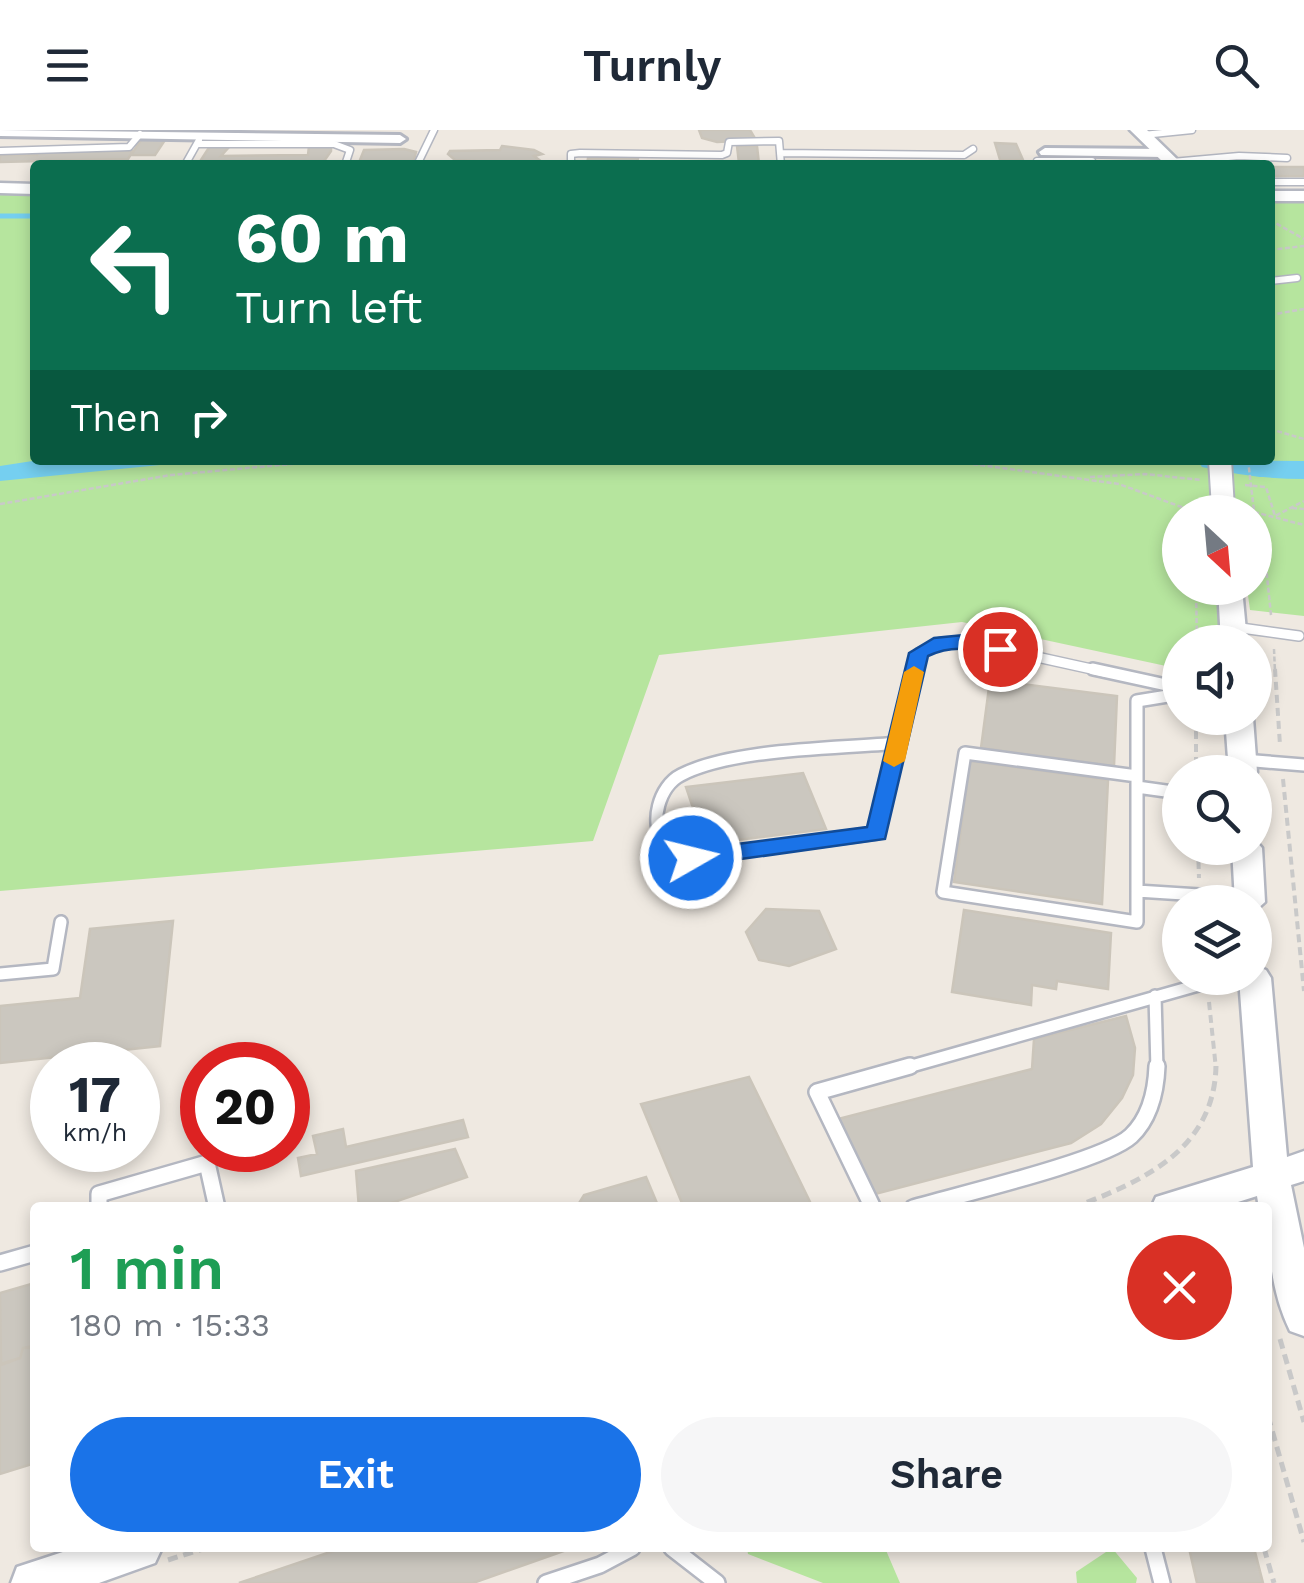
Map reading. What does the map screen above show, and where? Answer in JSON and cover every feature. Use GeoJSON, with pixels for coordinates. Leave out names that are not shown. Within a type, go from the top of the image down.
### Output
{"type":"FeatureCollection","features":[{"type":"Feature","properties":{"kind":"main road"},"geometry":{"type":"LineString","coordinates":[[1140,132],[1170,160]]}},
{"type":"Feature","properties":{"kind":"main road"},"geometry":{"type":"LineString","coordinates":[[0,188],[30,189]]}},
{"type":"Feature","properties":{"kind":"main road"},"geometry":{"type":"LineString","coordinates":[[1275,196],[1304,196]]}},
{"type":"Feature","properties":{"kind":"main road"},"geometry":{"type":"LineString","coordinates":[[1255,995],[1260,1078],[1289,1169],[1279,1214],[1291,1326]]}},
{"type":"Feature","properties":{"kind":"main road"},"geometry":{"type":"LineString","coordinates":[[1187,1202],[1289,1169]]}},
{"type":"Feature","properties":{"kind":"main road"},"geometry":{"type":"LineString","coordinates":[[1279,1214],[1304,1254]]}},
{"type":"Feature","properties":{"kind":"main road"},"geometry":{"type":"LineString","coordinates":[[33,1583],[128,1552]]}},
{"type":"Feature","properties":{"kind":"street"},"geometry":{"type":"LineString","coordinates":[[0,132],[140,134],[199,140],[400,139]]}},
{"type":"Feature","properties":{"kind":"street"},"geometry":{"type":"LineString","coordinates":[[1042,158],[1170,160]]}},
{"type":"Feature","properties":{"kind":"lane"},"geometry":{"type":"LineString","coordinates":[[419,160],[434,130]]}},
{"type":"Feature","properties":{"kind":"lane"},"geometry":{"type":"LineString","coordinates":[[1140,132],[1192,130]]}},
{"type":"Feature","properties":{"kind":"lane"},"geometry":{"type":"LineString","coordinates":[[0,151],[129,147],[140,134]]}},
{"type":"Feature","properties":{"kind":"lane"},"geometry":{"type":"LineString","coordinates":[[188,160],[199,140],[334,144],[350,150],[347,160]]}},
{"type":"Feature","properties":{"kind":"lane"},"geometry":{"type":"LineString","coordinates":[[571,160],[571,154],[722,155],[727,153],[729,142],[748,141],[779,141],[781,160]]}},
{"type":"Feature","properties":{"kind":"lane"},"geometry":{"type":"LineString","coordinates":[[780,153],[964,155],[973,149]]}},
{"type":"Feature","properties":{"kind":"lane"},"geometry":{"type":"LineString","coordinates":[[1244,160],[1287,158]]}},
{"type":"Feature","properties":{"kind":"lane"},"geometry":{"type":"LineString","coordinates":[[1275,182],[1304,182]]}},
{"type":"Feature","properties":{"kind":"lane"},"geometry":{"type":"LineString","coordinates":[[1275,281],[1297,278]]}},
{"type":"Feature","properties":{"kind":"lane"},"geometry":{"type":"LineString","coordinates":[[1272,636],[1299,636]]}},
{"type":"Feature","properties":{"kind":"lane"},"geometry":{"type":"LineString","coordinates":[[898,744],[705,765],[675,778],[663,794],[656,812],[659,836],[670,849],[691,858],[877,834],[898,744],[918,653],[941,642],[964,641],[1162,687]]}},
{"type":"Feature","properties":{"kind":"lane"},"geometry":{"type":"LineString","coordinates":[[1162,695],[1138,701],[1137,781],[1137,922],[944,892],[964,754],[1137,781],[1162,788]]}},
{"type":"Feature","properties":{"kind":"lane"},"geometry":{"type":"LineString","coordinates":[[1272,766],[1304,765]]}},
{"type":"Feature","properties":{"kind":"lane"},"geometry":{"type":"LineString","coordinates":[[1137,891],[1162,893]]}},
{"type":"Feature","properties":{"kind":"lane"},"geometry":{"type":"LineString","coordinates":[[0,974],[53,970],[62,922]]}},
{"type":"Feature","properties":{"kind":"lane"},"geometry":{"type":"LineString","coordinates":[[870,1202],[817,1092],[1162,994]]}},
{"type":"Feature","properties":{"kind":"lane"},"geometry":{"type":"LineString","coordinates":[[934,1202],[1116,1148],[1132,1138],[1156,1100],[1155,996]]}},
{"type":"Feature","properties":{"kind":"lane"},"geometry":{"type":"LineString","coordinates":[[99,1202],[99,1194],[207,1162],[216,1202]]}},
{"type":"Feature","properties":{"kind":"lane"},"geometry":{"type":"LineString","coordinates":[[0,1263],[30,1254]]}},
{"type":"Feature","properties":{"kind":"lane"},"geometry":{"type":"LineString","coordinates":[[546,1583],[600,1565],[624,1552]]}},
{"type":"Feature","properties":{"kind":"lane"},"geometry":{"type":"LineString","coordinates":[[677,1552],[717,1583]]}},
{"type":"Feature","properties":{"kind":"lane"},"geometry":{"type":"LineString","coordinates":[[1154,1552],[1162,1583]]}},
{"type":"Feature","properties":{"kind":"path"},"geometry":{"type":"LineString","coordinates":[[1275,223],[1304,239]]}},
{"type":"Feature","properties":{"kind":"path"},"geometry":{"type":"LineString","coordinates":[[1275,249],[1304,246]]}},
{"type":"Feature","properties":{"kind":"path"},"geometry":{"type":"LineString","coordinates":[[1275,314],[1304,309]]}},
{"type":"Feature","properties":{"kind":"path"},"geometry":{"type":"LineString","coordinates":[[1275,430],[1304,439]]}},
{"type":"Feature","properties":{"kind":"path"},"geometry":{"type":"LineString","coordinates":[[0,504],[171,475],[280,465]]}},
{"type":"Feature","properties":{"kind":"path"},"geometry":{"type":"LineString","coordinates":[[984,465],[1120,484],[1162,500]]}},
{"type":"Feature","properties":{"kind":"path"},"geometry":{"type":"LineString","coordinates":[[1249,465],[1252,495]]}},
{"type":"Feature","properties":{"kind":"path"},"geometry":{"type":"LineString","coordinates":[[1084,477],[1217,471]]}},
{"type":"Feature","properties":{"kind":"path"},"geometry":{"type":"LineString","coordinates":[[1232,483],[1266,487],[1275,516]]}},
{"type":"Feature","properties":{"kind":"path"},"geometry":{"type":"LineString","coordinates":[[1275,516],[1304,501]]}},
{"type":"Feature","properties":{"kind":"path"},"geometry":{"type":"LineString","coordinates":[[1287,508],[1304,509]]}},
{"type":"Feature","properties":{"kind":"path"},"geometry":{"type":"LineString","coordinates":[[1272,515],[1304,525]]}},
{"type":"Feature","properties":{"kind":"path"},"geometry":{"type":"LineString","coordinates":[[1088,1202],[1137,1184],[1168,1166],[1204,1123],[1216,1080],[1208,995]]}},
{"type":"Feature","properties":{"kind":"path"},"geometry":{"type":"LineString","coordinates":[[1291,1326],[1304,1422]]}},
{"type":"Feature","properties":{"kind":"path"},"geometry":{"type":"LineString","coordinates":[[1272,1430],[1304,1542]]}},
{"type":"Feature","properties":{"kind":"path"},"geometry":{"type":"LineString","coordinates":[[1265,1552],[1274,1583]]}},
{"type":"Feature","properties":{"kind":"green space"},"geometry":{"type":"Polygon","coordinates":[[[0,191],[30,191],[30,465],[1213,465],[1216,495],[1162,495],[1162,605],[1222,605],[1223,625],[1162,625],[1162,665],[962,622],[659,655],[593,841],[0,891],[0,191]]]}},
{"type":"Feature","properties":{"kind":"green space"},"geometry":{"type":"Polygon","coordinates":[[[1275,198],[1304,198],[1304,616],[1250,610],[1249,605],[1272,605],[1272,495],[1232,495],[1229,465],[1275,465],[1275,198]]]}},
{"type":"Feature","properties":{"kind":"green space"},"geometry":{"type":"Polygon","coordinates":[[[887,1552],[900,1583],[823,1583],[748,1554],[887,1552]]]}},
{"type":"Feature","properties":{"kind":"green space"},"geometry":{"type":"Polygon","coordinates":[[[1106,1552],[1115,1552],[1137,1578],[1136,1583],[1077,1583],[1076,1572],[1106,1552]]]}},
{"type":"Feature","properties":{"kind":"water"},"geometry":{"type":"Polygon","coordinates":[[[30,461],[30,465],[160,465],[0,481],[0,466],[30,461]]]}},
{"type":"Feature","properties":{"kind":"building"},"geometry":{"type":"Polygon","coordinates":[[[699,130],[750,130],[756,140],[717,142],[702,138],[699,130]]]}},
{"type":"Feature","properties":{"kind":"building"},"geometry":{"type":"Polygon","coordinates":[[[143,137],[167,137],[155,155],[131,155],[143,137]]]}},
{"type":"Feature","properties":{"kind":"building"},"geometry":{"type":"Polygon","coordinates":[[[995,143],[1016,144],[1023,160],[1002,160],[995,143]]]}},
{"type":"Feature","properties":{"kind":"building"},"geometry":{"type":"Polygon","coordinates":[[[210,146],[230,146],[221,156],[308,155],[309,146],[331,146],[325,160],[201,160],[210,146]]]}},
{"type":"Feature","properties":{"kind":"building"},"geometry":{"type":"Polygon","coordinates":[[[502,146],[542,154],[534,156],[539,160],[455,160],[448,154],[450,151],[500,150],[502,146]]]}},
{"type":"Feature","properties":{"kind":"building"},"geometry":{"type":"Polygon","coordinates":[[[737,146],[757,146],[759,160],[739,160],[737,146]]]}},
{"type":"Feature","properties":{"kind":"building"},"geometry":{"type":"Polygon","coordinates":[[[364,150],[416,152],[414,160],[360,160],[364,150]]]}},
{"type":"Feature","properties":{"kind":"building"},"geometry":{"type":"Polygon","coordinates":[[[39,151],[133,151],[128,159],[0,162],[0,155],[37,155],[39,151]]]}},
{"type":"Feature","properties":{"kind":"building"},"geometry":{"type":"Polygon","coordinates":[[[588,158],[638,160],[588,160],[588,158]]]}},
{"type":"Feature","properties":{"kind":"building"},"geometry":{"type":"Polygon","coordinates":[[[1275,167],[1304,167],[1304,176],[1275,176],[1275,167]]]}},
{"type":"Feature","properties":{"kind":"building"},"geometry":{"type":"Polygon","coordinates":[[[990,680],[1117,696],[1114,766],[981,748],[990,680]]]}},
{"type":"Feature","properties":{"kind":"building"},"geometry":{"type":"Polygon","coordinates":[[[970,761],[1108,780],[1102,904],[954,882],[970,761]]]}},
{"type":"Feature","properties":{"kind":"building"},"geometry":{"type":"Polygon","coordinates":[[[803,773],[826,829],[705,844],[686,787],[803,773]]]}},
{"type":"Feature","properties":{"kind":"building"},"geometry":{"type":"Polygon","coordinates":[[[766,909],[819,911],[836,949],[789,966],[759,960],[746,932],[766,909]]]}},
{"type":"Feature","properties":{"kind":"building"},"geometry":{"type":"Polygon","coordinates":[[[964,910],[1111,933],[1108,989],[1057,981],[1056,989],[1032,985],[1031,1005],[952,992],[964,910]]]}},
{"type":"Feature","properties":{"kind":"building"},"geometry":{"type":"Polygon","coordinates":[[[173,921],[160,1046],[160,1042],[30,1042],[30,1060],[0,1063],[0,1006],[80,998],[90,929],[173,921]]]}},
{"type":"Feature","properties":{"kind":"building"},"geometry":{"type":"Polygon","coordinates":[[[1126,1016],[1135,1048],[1133,1075],[1122,1098],[1101,1124],[1071,1143],[871,1195],[834,1120],[1032,1069],[1034,1039],[1126,1016]]]}},
{"type":"Feature","properties":{"kind":"building"},"geometry":{"type":"Polygon","coordinates":[[[749,1077],[810,1202],[682,1202],[641,1104],[749,1077]]]}},
{"type":"Feature","properties":{"kind":"building"},"geometry":{"type":"Polygon","coordinates":[[[463,1120],[468,1137],[301,1176],[300,1172],[310,1172],[310,1155],[317,1154],[313,1136],[343,1129],[346,1147],[463,1120]]]}},
{"type":"Feature","properties":{"kind":"building"},"geometry":{"type":"Polygon","coordinates":[[[455,1149],[467,1177],[394,1202],[359,1202],[356,1171],[455,1149]]]}},
{"type":"Feature","properties":{"kind":"building"},"geometry":{"type":"Polygon","coordinates":[[[646,1177],[656,1202],[580,1202],[584,1195],[646,1177]]]}},
{"type":"Feature","properties":{"kind":"building"},"geometry":{"type":"Polygon","coordinates":[[[30,1284],[30,1348],[23,1348],[20,1358],[1,1365],[0,1293],[30,1284]]]}},
{"type":"Feature","properties":{"kind":"building"},"geometry":{"type":"Polygon","coordinates":[[[30,1347],[30,1465],[0,1474],[0,1364],[20,1358],[23,1348],[30,1347]]]}},
{"type":"Feature","properties":{"kind":"building"},"geometry":{"type":"Polygon","coordinates":[[[330,1552],[561,1552],[473,1583],[239,1583],[330,1552]]]}},
{"type":"Feature","properties":{"kind":"building"},"geometry":{"type":"Polygon","coordinates":[[[1190,1552],[1255,1552],[1263,1583],[1197,1583],[1190,1552]]]}},
{"type":"Feature","properties":{"kind":"waterway"},"geometry":{"type":"LineString","coordinates":[[0,216],[30,216]]}},
{"type":"Feature","properties":{"kind":"waterway"},"geometry":{"type":"LineString","coordinates":[[1242,465],[1304,470]]}},
{"type":"Feature","properties":{"kind":"slow traffic"},"geometry":{"type":"LineString","coordinates":[[894,761],[914,672]]}},
{"type":"Feature","properties":{"kind":"route"},"geometry":{"type":"LineString","coordinates":[[691,858],[877,834],[918,653],[941,642],[964,641],[1000,649]]}}]}
